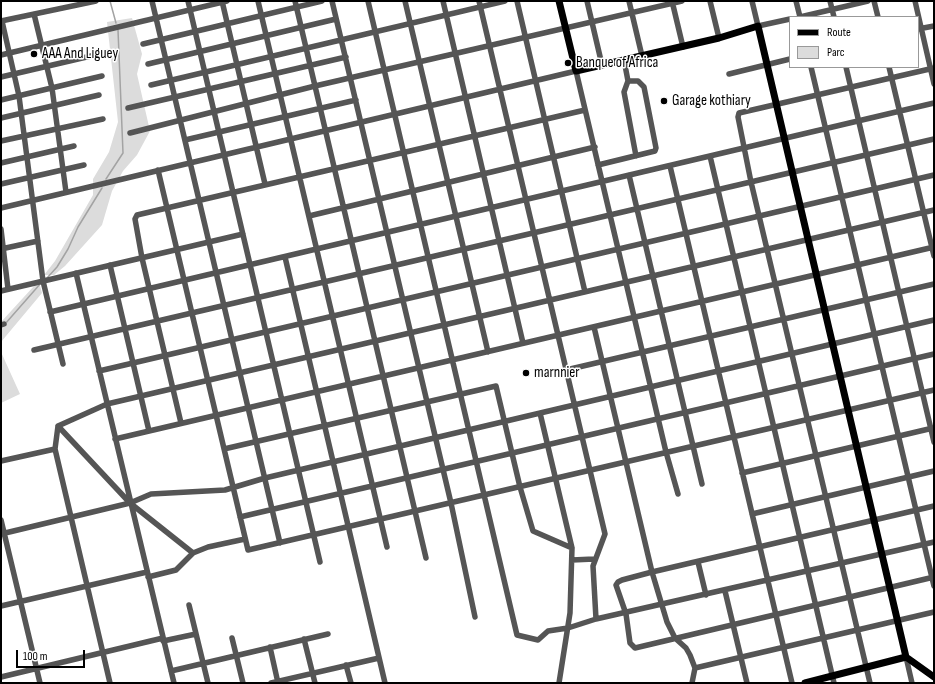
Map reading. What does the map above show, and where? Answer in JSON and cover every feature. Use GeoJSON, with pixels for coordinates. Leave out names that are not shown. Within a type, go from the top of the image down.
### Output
{"type":"FeatureCollection","features":[{"type":"Feature","properties":{"kind":"main road"},"geometry":{"type":"LineString","coordinates":[[559,1],[576,71],[683,47],[758,26],[906,657],[934,677]]}},
{"type":"Feature","properties":{"kind":"main road"},"geometry":{"type":"LineString","coordinates":[[805,683],[906,657]]}},
{"type":"Feature","properties":{"kind":"street"},"geometry":{"type":"LineString","coordinates":[[63,364],[43,281],[19,96],[1,21],[96,1]]}},
{"type":"Feature","properties":{"kind":"street"},"geometry":{"type":"LineString","coordinates":[[152,1],[280,543]]}},
{"type":"Feature","properties":{"kind":"street"},"geometry":{"type":"LineString","coordinates":[[188,1],[320,562]]}},
{"type":"Feature","properties":{"kind":"street"},"geometry":{"type":"LineString","coordinates":[[1,55],[224,1],[232,44],[265,184]]}},
{"type":"Feature","properties":{"kind":"street"},"geometry":{"type":"LineString","coordinates":[[258,1],[387,547]]}},
{"type":"Feature","properties":{"kind":"street"},"geometry":{"type":"LineString","coordinates":[[295,1],[426,558]]}},
{"type":"Feature","properties":{"kind":"street"},"geometry":{"type":"LineString","coordinates":[[143,44],[322,1]]}},
{"type":"Feature","properties":{"kind":"street"},"geometry":{"type":"LineString","coordinates":[[332,1],[404,300],[476,617]]}},
{"type":"Feature","properties":{"kind":"street"},"geometry":{"type":"LineString","coordinates":[[368,1],[517,635],[538,640],[548,631],[568,628],[596,619],[626,614],[934,542]]}},
{"type":"Feature","properties":{"kind":"street"},"geometry":{"type":"LineString","coordinates":[[405,1],[488,352]]}},
{"type":"Feature","properties":{"kind":"street"},"geometry":{"type":"LineString","coordinates":[[443,1],[523,343]]}},
{"type":"Feature","properties":{"kind":"street"},"geometry":{"type":"LineString","coordinates":[[152,84],[375,32],[410,22],[446,15],[480,4],[505,1]]}},
{"type":"Feature","properties":{"kind":"street"},"geometry":{"type":"LineString","coordinates":[[516,1],[585,292]]}},
{"type":"Feature","properties":{"kind":"street"},"geometry":{"type":"LineString","coordinates":[[587,1],[602,65]]}},
{"type":"Feature","properties":{"kind":"street"},"geometry":{"type":"LineString","coordinates":[[629,1],[642,56]]}},
{"type":"Feature","properties":{"kind":"street"},"geometry":{"type":"LineString","coordinates":[[130,133],[181,121],[214,111],[281,96],[315,86],[490,46],[525,36],[682,1]]}},
{"type":"Feature","properties":{"kind":"street"},"geometry":{"type":"LineString","coordinates":[[710,1],[719,38]]}},
{"type":"Feature","properties":{"kind":"street"},"geometry":{"type":"LineString","coordinates":[[752,1],[758,26],[789,19]]}},
{"type":"Feature","properties":{"kind":"street"},"geometry":{"type":"LineString","coordinates":[[796,1],[800,16]]}},
{"type":"Feature","properties":{"kind":"street"},"geometry":{"type":"LineString","coordinates":[[830,1],[834,16]]}},
{"type":"Feature","properties":{"kind":"street"},"geometry":{"type":"LineString","coordinates":[[804,16],[868,1]]}},
{"type":"Feature","properties":{"kind":"street"},"geometry":{"type":"LineString","coordinates":[[874,1],[878,16]]}},
{"type":"Feature","properties":{"kind":"street"},"geometry":{"type":"LineString","coordinates":[[914,1],[917,16]]}},
{"type":"Feature","properties":{"kind":"street"},"geometry":{"type":"LineString","coordinates":[[672,2],[683,47]]}},
{"type":"Feature","properties":{"kind":"street"},"geometry":{"type":"LineString","coordinates":[[480,4],[605,534],[594,559],[593,571],[596,619]]}},
{"type":"Feature","properties":{"kind":"street"},"geometry":{"type":"LineString","coordinates":[[34,14],[48,66],[52,88],[66,192]]}},
{"type":"Feature","properties":{"kind":"street"},"geometry":{"type":"LineString","coordinates":[[148,64],[336,19]]}},
{"type":"Feature","properties":{"kind":"street"},"geometry":{"type":"LineString","coordinates":[[934,26],[920,29],[932,68],[934,84]]}},
{"type":"Feature","properties":{"kind":"street"},"geometry":{"type":"LineString","coordinates":[[1,77],[108,52]]}},
{"type":"Feature","properties":{"kind":"street"},"geometry":{"type":"LineString","coordinates":[[128,108],[346,57]]}},
{"type":"Feature","properties":{"kind":"street"},"geometry":{"type":"LineString","coordinates":[[729,74],[789,59]]}},
{"type":"Feature","properties":{"kind":"street"},"geometry":{"type":"LineString","coordinates":[[624,60],[628,81],[624,92],[636,156]]}},
{"type":"Feature","properties":{"kind":"street"},"geometry":{"type":"LineString","coordinates":[[812,68],[934,586]]}},
{"type":"Feature","properties":{"kind":"street"},"geometry":{"type":"LineString","coordinates":[[846,68],[914,359],[932,428],[934,442]]}},
{"type":"Feature","properties":{"kind":"street"},"geometry":{"type":"LineString","coordinates":[[889,68],[934,256]]}},
{"type":"Feature","properties":{"kind":"street"},"geometry":{"type":"LineString","coordinates":[[870,683],[783,320],[738,121],[739,114],[932,68]]}},
{"type":"Feature","properties":{"kind":"street"},"geometry":{"type":"LineString","coordinates":[[1,208],[576,71],[658,419],[678,494]]}},
{"type":"Feature","properties":{"kind":"street"},"geometry":{"type":"LineString","coordinates":[[1,100],[102,76]]}},
{"type":"Feature","properties":{"kind":"street"},"geometry":{"type":"LineString","coordinates":[[598,165],[655,151],[657,145],[644,86],[638,81],[628,81]]}},
{"type":"Feature","properties":{"kind":"street"},"geometry":{"type":"LineString","coordinates":[[1,118],[100,95]]}},
{"type":"Feature","properties":{"kind":"street"},"geometry":{"type":"LineString","coordinates":[[185,140],[356,100]]}},
{"type":"Feature","properties":{"kind":"street"},"geometry":{"type":"LineString","coordinates":[[50,312],[934,104]]}},
{"type":"Feature","properties":{"kind":"street"},"geometry":{"type":"LineString","coordinates":[[181,423],[142,258],[135,219],[137,215],[369,159],[474,136],[509,126],[586,110]]}},
{"type":"Feature","properties":{"kind":"street"},"geometry":{"type":"LineString","coordinates":[[1,141],[24,134],[103,119]]}},
{"type":"Feature","properties":{"kind":"street"},"geometry":{"type":"LineString","coordinates":[[34,350],[934,139]]}},
{"type":"Feature","properties":{"kind":"street"},"geometry":{"type":"LineString","coordinates":[[1,163],[74,146]]}},
{"type":"Feature","properties":{"kind":"street"},"geometry":{"type":"LineString","coordinates":[[309,216],[595,147]]}},
{"type":"Feature","properties":{"kind":"street"},"geometry":{"type":"LineString","coordinates":[[710,156],[834,683]]}},
{"type":"Feature","properties":{"kind":"street"},"geometry":{"type":"LineString","coordinates":[[1,184],[84,165]]}},
{"type":"Feature","properties":{"kind":"street"},"geometry":{"type":"LineString","coordinates":[[670,166],[792,683]]}},
{"type":"Feature","properties":{"kind":"street"},"geometry":{"type":"LineString","coordinates":[[158,170],[248,550],[934,390]]}},
{"type":"Feature","properties":{"kind":"street"},"geometry":{"type":"LineString","coordinates":[[630,175],[702,484]]}},
{"type":"Feature","properties":{"kind":"street"},"geometry":{"type":"LineString","coordinates":[[99,371],[934,175]]}},
{"type":"Feature","properties":{"kind":"street"},"geometry":{"type":"LineString","coordinates":[[58,426],[107,404],[934,210]]}},
{"type":"Feature","properties":{"kind":"street"},"geometry":{"type":"LineString","coordinates":[[1,229],[2,249],[8,289]]}},
{"type":"Feature","properties":{"kind":"street"},"geometry":{"type":"LineString","coordinates":[[1,291],[243,234]]}},
{"type":"Feature","properties":{"kind":"street"},"geometry":{"type":"LineString","coordinates":[[2,249],[38,241]]}},
{"type":"Feature","properties":{"kind":"street"},"geometry":{"type":"LineString","coordinates":[[115,439],[933,247]]}},
{"type":"Feature","properties":{"kind":"street"},"geometry":{"type":"LineString","coordinates":[[285,257],[385,683]]}},
{"type":"Feature","properties":{"kind":"street"},"geometry":{"type":"LineString","coordinates":[[110,265],[149,431]]}},
{"type":"Feature","properties":{"kind":"street"},"geometry":{"type":"LineString","coordinates":[[76,273],[174,683]]}},
{"type":"Feature","properties":{"kind":"street"},"geometry":{"type":"LineString","coordinates":[[566,370],[934,284]]}},
{"type":"Feature","properties":{"kind":"street"},"geometry":{"type":"LineString","coordinates":[[3,534],[130,503],[151,494],[225,490],[298,470],[934,320]]}},
{"type":"Feature","properties":{"kind":"street"},"geometry":{"type":"LineString","coordinates":[[594,327],[661,605],[675,638],[688,651],[695,668],[692,683]]}},
{"type":"Feature","properties":{"kind":"street"},"geometry":{"type":"LineString","coordinates":[[240,517],[934,354]]}},
{"type":"Feature","properties":{"kind":"street"},"geometry":{"type":"LineString","coordinates":[[224,449],[496,386],[520,487],[533,531],[572,548]]}},
{"type":"Feature","properties":{"kind":"street"},"geometry":{"type":"LineString","coordinates":[[540,413],[572,548],[568,628],[560,683]]}},
{"type":"Feature","properties":{"kind":"street"},"geometry":{"type":"LineString","coordinates":[[58,426],[55,449],[110,683]]}},
{"type":"Feature","properties":{"kind":"street"},"geometry":{"type":"LineString","coordinates":[[58,426],[130,503],[193,553]]}},
{"type":"Feature","properties":{"kind":"street"},"geometry":{"type":"LineString","coordinates":[[742,473],[932,428]]}},
{"type":"Feature","properties":{"kind":"street"},"geometry":{"type":"LineString","coordinates":[[1,461],[55,449]]}},
{"type":"Feature","properties":{"kind":"street"},"geometry":{"type":"LineString","coordinates":[[752,514],[934,471]]}},
{"type":"Feature","properties":{"kind":"street"},"geometry":{"type":"LineString","coordinates":[[933,578],[733,624],[638,648],[632,648],[626,614],[616,585],[618,582],[652,572],[934,506]]}},
{"type":"Feature","properties":{"kind":"street"},"geometry":{"type":"LineString","coordinates":[[1,520],[3,534],[40,683]]}},
{"type":"Feature","properties":{"kind":"street"},"geometry":{"type":"LineString","coordinates":[[1,606],[88,586],[176,570],[193,553],[208,546],[245,539]]}},
{"type":"Feature","properties":{"kind":"street"},"geometry":{"type":"LineString","coordinates":[[572,560],[594,559]]}},
{"type":"Feature","properties":{"kind":"street"},"geometry":{"type":"LineString","coordinates":[[698,562],[706,595]]}},
{"type":"Feature","properties":{"kind":"street"},"geometry":{"type":"LineString","coordinates":[[725,590],[747,683]]}},
{"type":"Feature","properties":{"kind":"street"},"geometry":{"type":"LineString","coordinates":[[189,605],[208,683]]}},
{"type":"Feature","properties":{"kind":"street"},"geometry":{"type":"LineString","coordinates":[[695,668],[934,612]]}},
{"type":"Feature","properties":{"kind":"street"},"geometry":{"type":"LineString","coordinates":[[1,676],[163,639],[196,634]]}},
{"type":"Feature","properties":{"kind":"street"},"geometry":{"type":"LineString","coordinates":[[170,670],[328,634]]}},
{"type":"Feature","properties":{"kind":"street"},"geometry":{"type":"LineString","coordinates":[[232,638],[243,683]]}},
{"type":"Feature","properties":{"kind":"street"},"geometry":{"type":"LineString","coordinates":[[304,639],[315,683]]}},
{"type":"Feature","properties":{"kind":"street"},"geometry":{"type":"LineString","coordinates":[[270,647],[278,682]]}},
{"type":"Feature","properties":{"kind":"street"},"geometry":{"type":"LineString","coordinates":[[906,657],[912,683]]}},
{"type":"Feature","properties":{"kind":"street"},"geometry":{"type":"LineString","coordinates":[[271,683],[379,658]]}},
{"type":"Feature","properties":{"kind":"street"},"geometry":{"type":"LineString","coordinates":[[346,665],[351,683]]}},
{"type":"Feature","properties":{"kind":"green space"},"geometry":{"type":"Polygon","coordinates":[[[132,18],[142,54],[137,74],[150,131],[137,155],[123,171],[112,191],[102,225],[65,266],[54,275],[44,275],[55,261],[93,195],[93,179],[109,152],[118,122],[107,22],[132,18]]]}},
{"type":"Feature","properties":{"kind":"green space"},"geometry":{"type":"Polygon","coordinates":[[[39,282],[42,293],[1,342],[1,322],[39,282]]]}},
{"type":"Feature","properties":{"kind":"green space"},"geometry":{"type":"Polygon","coordinates":[[[1,352],[20,394],[1,403],[1,352]]]}},
{"type":"Feature","properties":{"kind":"waterway"},"geometry":{"type":"LineString","coordinates":[[110,1],[116,23]]}},
{"type":"Feature","properties":{"kind":"waterway"},"geometry":{"type":"LineString","coordinates":[[106,179],[123,153],[118,30]]}},
{"type":"Feature","properties":{"kind":"waterway"},"geometry":{"type":"LineString","coordinates":[[47,278],[57,267],[68,249],[78,227],[102,188]]}},
{"type":"Feature","properties":{"kind":"waterway"},"geometry":{"type":"LineString","coordinates":[[5,324],[41,283]]}},
{"type":"Feature","properties":{"kind":"place","name":"AAA And Liguey"},"geometry":{"type":"Point","coordinates":[34,54]}},
{"type":"Feature","properties":{"kind":"place","name":"Banque of Africa"},"geometry":{"type":"Point","coordinates":[568,63]}},
{"type":"Feature","properties":{"kind":"place","name":"Garage kothiary"},"geometry":{"type":"Point","coordinates":[664,101]}},
{"type":"Feature","properties":{"kind":"place","name":"marnnier"},"geometry":{"type":"Point","coordinates":[526,373]}}]}
